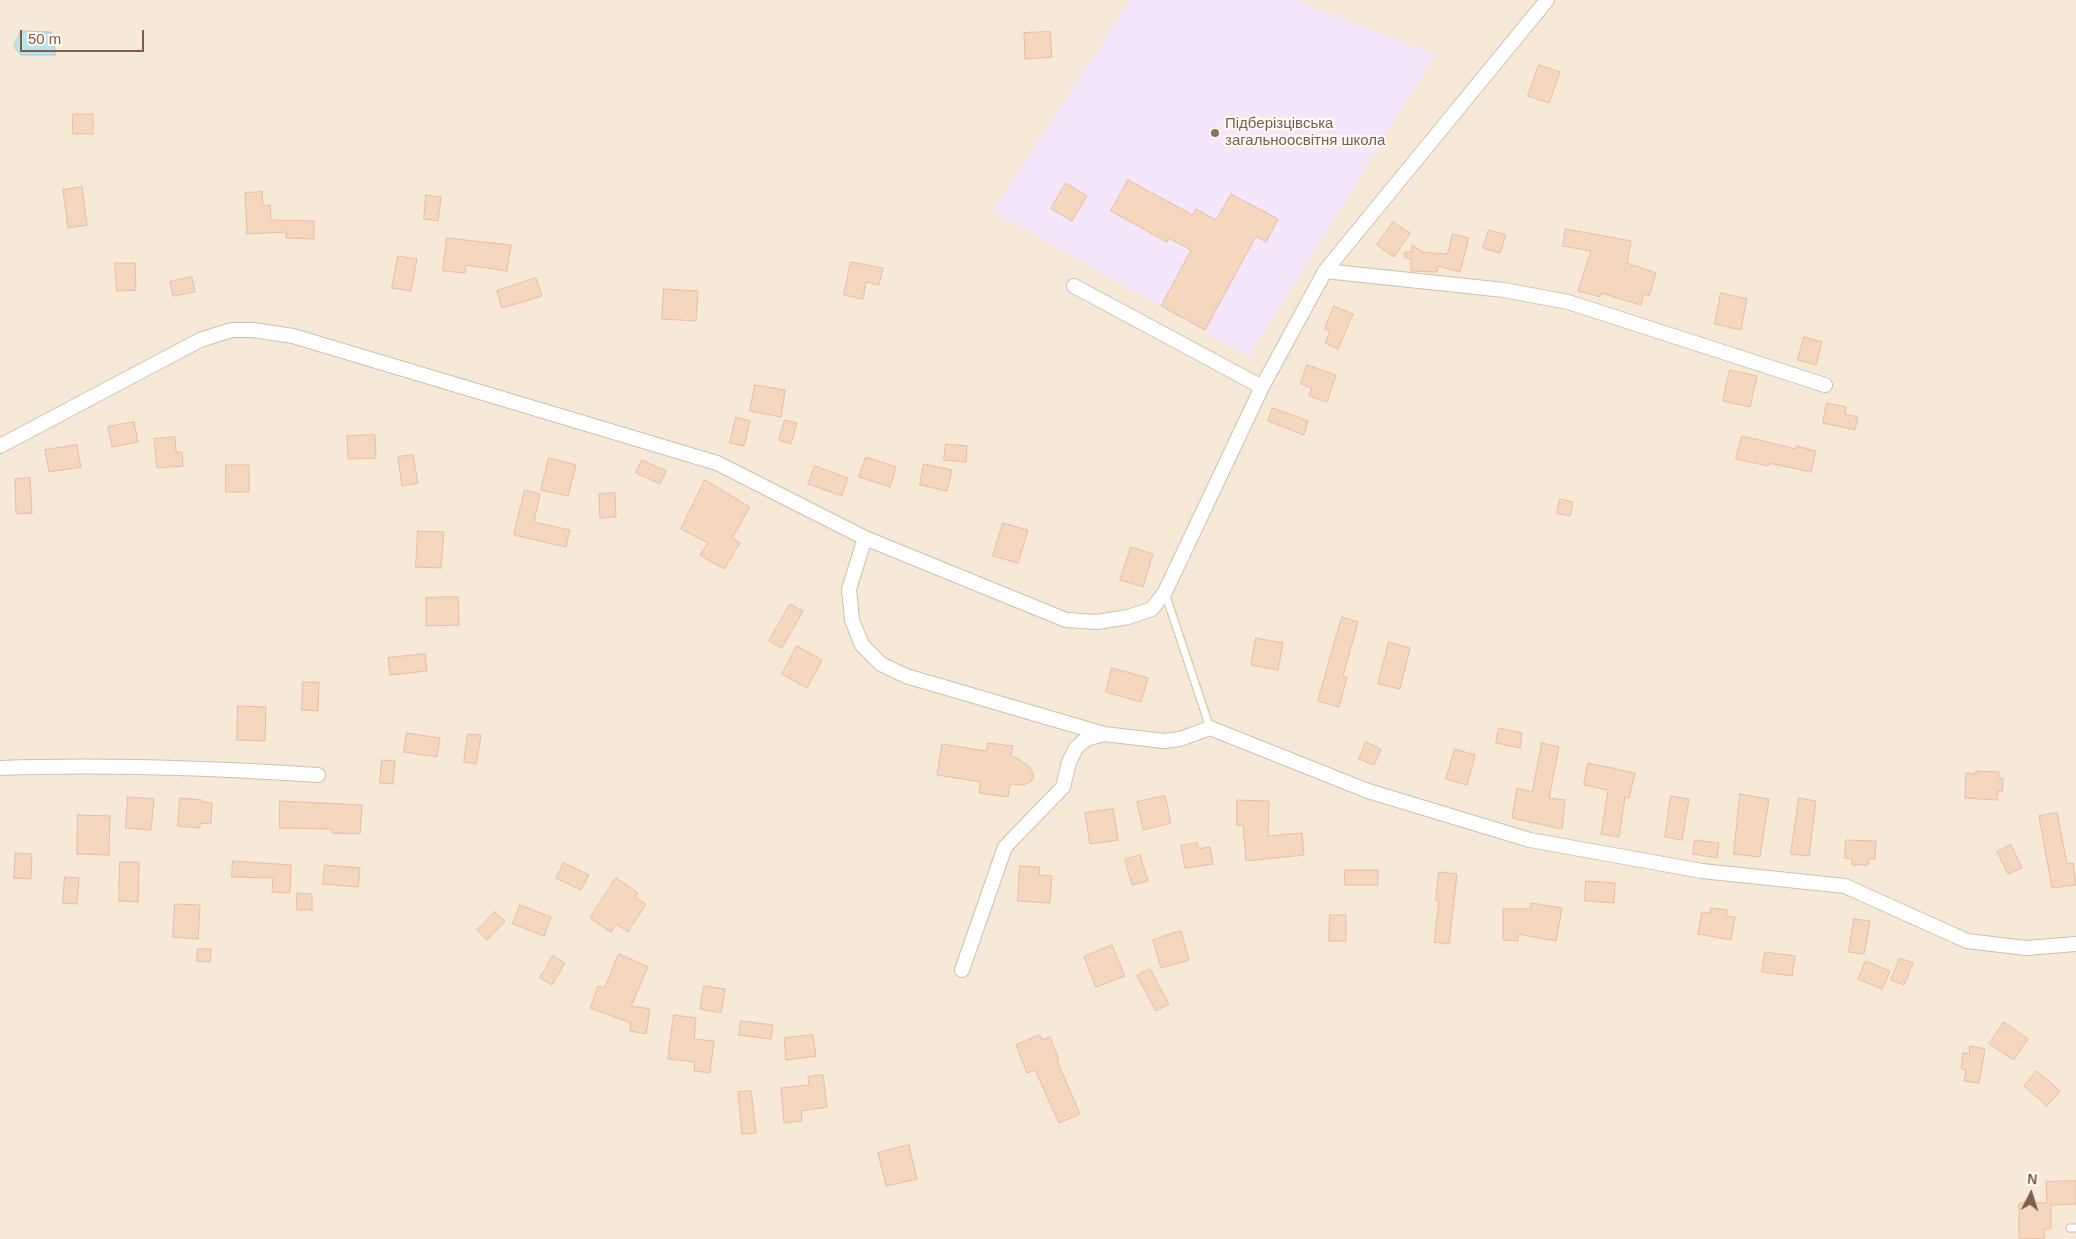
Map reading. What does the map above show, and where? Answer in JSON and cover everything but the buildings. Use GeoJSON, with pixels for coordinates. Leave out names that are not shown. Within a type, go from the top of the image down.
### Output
{"type":"FeatureCollection","features":[{"type":"Feature","properties":{"kind":"street"},"geometry":{"type":"LineString","coordinates":[[0,446],[200,340],[232,330],[252,330],[292,336],[717,462],[864,538],[1066,620],[1097,622],[1128,617],[1152,608],[1165,592],[1262,387],[1325,271],[1547,0]]}},
{"type":"Feature","properties":{"kind":"street"},"geometry":{"type":"LineString","coordinates":[[1325,271],[1504,290],[1568,302],[1824,385]]}},
{"type":"Feature","properties":{"kind":"street"},"geometry":{"type":"LineString","coordinates":[[1074,286],[1262,387]]}},
{"type":"Feature","properties":{"kind":"street"},"geometry":{"type":"LineString","coordinates":[[864,538],[849,589],[852,620],[862,645],[882,664],[906,676],[1104,734],[1164,741],[1180,739],[1210,728],[1368,791],[1530,840],[1702,871],[1845,886],[1967,941],[2026,948],[2076,944]]}},
{"type":"Feature","properties":{"kind":"street"},"geometry":{"type":"LineString","coordinates":[[962,970],[1005,848],[1063,787],[1069,762],[1076,748],[1086,739],[1104,734]]}},
{"type":"Feature","properties":{"kind":"street"},"geometry":{"type":"LineString","coordinates":[[0,768],[55,766],[203,768],[318,775]]}},
{"type":"Feature","properties":{"kind":"lane"},"geometry":{"type":"LineString","coordinates":[[1165,592],[1210,728]]}},
{"type":"Feature","properties":{"kind":"shaded area"},"geometry":{"type":"Polygon","coordinates":[[[0,0],[2076,0],[2076,1239],[0,1239],[0,0]]]}},
{"type":"Feature","properties":{"kind":"shaded area","name":"Підберізцівська загальноосвітня школа"},"geometry":{"type":"Polygon","coordinates":[[[1130,0],[1296,0],[1435,55],[1249,357],[993,211],[1130,0]]]}},
{"type":"Feature","properties":{"kind":"water"},"geometry":{"type":"Polygon","coordinates":[[[21,31],[51,32],[56,55],[21,55],[14,47],[21,31]]]}},
{"type":"Feature","properties":{"kind":"place","name":"Підберізцівська загальноосвітня школа"},"geometry":{"type":"Point","coordinates":[1215,133]}}]}
